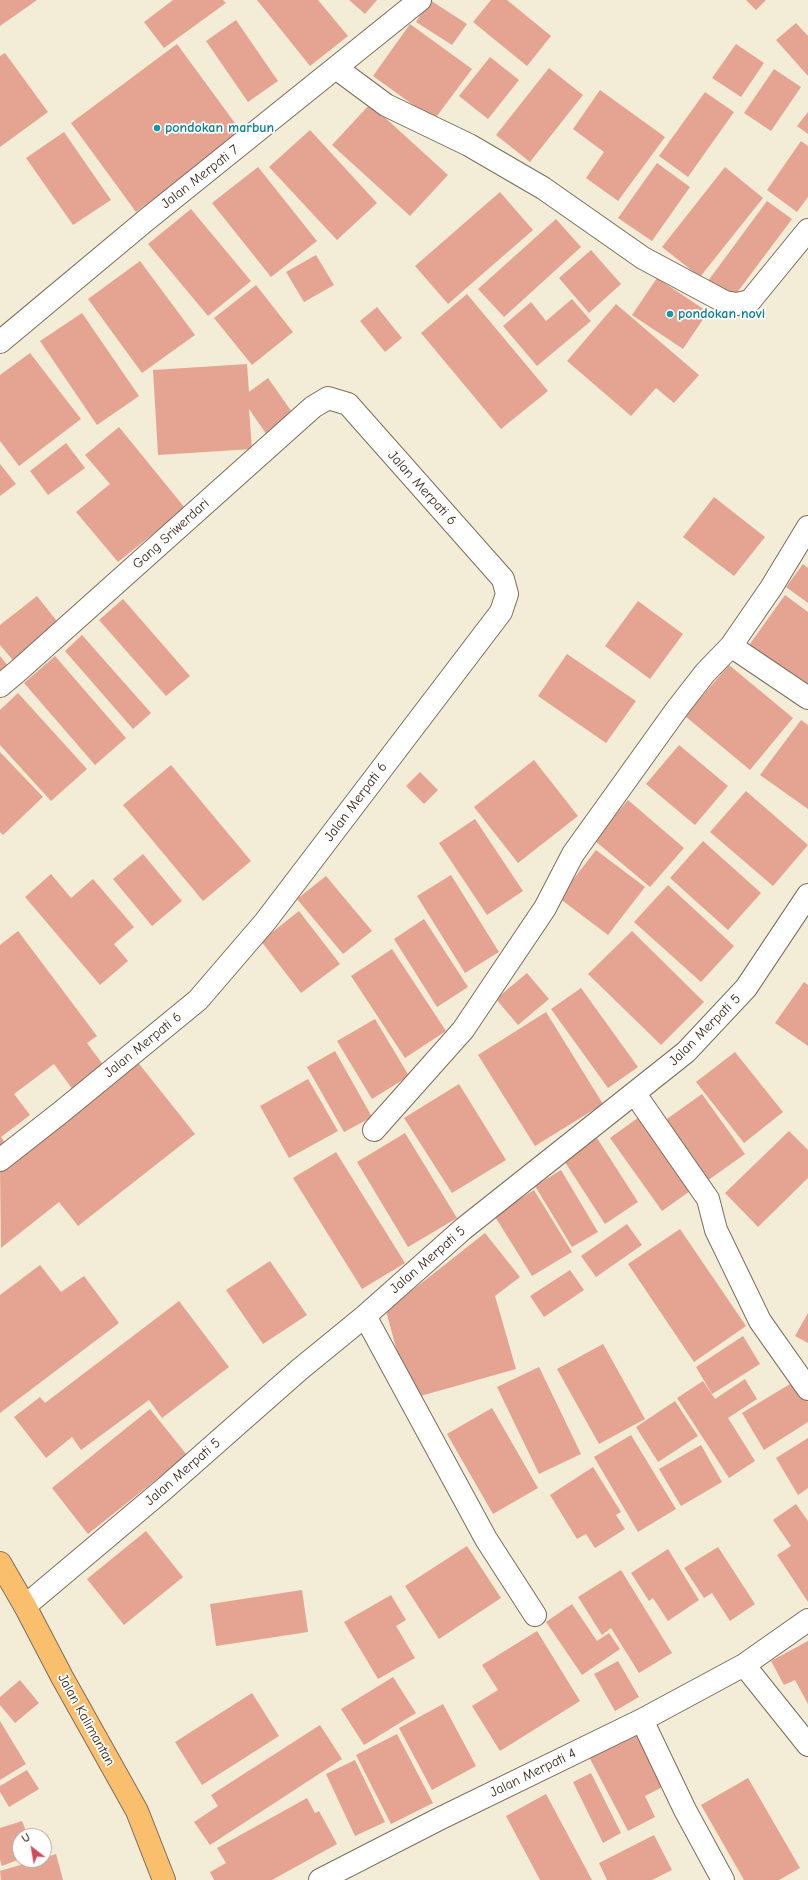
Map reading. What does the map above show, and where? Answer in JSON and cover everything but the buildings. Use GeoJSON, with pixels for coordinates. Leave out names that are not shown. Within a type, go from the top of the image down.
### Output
{"type":"FeatureCollection","features":[{"type":"Feature","properties":{"kind":"main road","name":"Jalan Kalimantan"},"geometry":{"type":"LineString","coordinates":[[0,1563],[137,1811],[164,1880]]}},
{"type":"Feature","properties":{"kind":"street","name":"Jalan Merpati 7"},"geometry":{"type":"LineString","coordinates":[[0,342],[145,221],[420,0]]}},
{"type":"Feature","properties":{"kind":"street"},"geometry":{"type":"LineString","coordinates":[[336,68],[386,105],[470,145],[543,188],[642,258],[725,302],[737,304],[750,301],[808,230]]}},
{"type":"Feature","properties":{"kind":"street","name":"Gang Sriwerdari"},"geometry":{"type":"LineString","coordinates":[[0,686],[20,670],[313,407],[328,398],[348,404]]}},
{"type":"Feature","properties":{"kind":"street","name":"Jalan Merpati 6"},"geometry":{"type":"LineString","coordinates":[[0,1160],[198,1000],[265,922],[501,612],[507,594],[503,578],[348,404]]}},
{"type":"Feature","properties":{"kind":"street"},"geometry":{"type":"LineString","coordinates":[[374,1130],[463,1030],[545,908],[573,854],[677,709],[705,673],[731,646],[771,588],[808,527]]}},
{"type":"Feature","properties":{"kind":"street"},"geometry":{"type":"LineString","coordinates":[[731,646],[808,698]]}},
{"type":"Feature","properties":{"kind":"street","name":"Jalan Merpati 5"},"geometry":{"type":"LineString","coordinates":[[25,1606],[164,1489],[299,1370],[365,1316],[463,1229],[686,1052],[746,988],[808,895]]}},
{"type":"Feature","properties":{"kind":"street"},"geometry":{"type":"LineString","coordinates":[[635,1094],[708,1199],[716,1230],[760,1320],[808,1389]]}},
{"type":"Feature","properties":{"kind":"street"},"geometry":{"type":"LineString","coordinates":[[365,1316],[486,1539],[534,1615]]}},
{"type":"Feature","properties":{"kind":"street","name":"Jalan Merpati 4"},"geometry":{"type":"LineString","coordinates":[[320,1880],[441,1818],[642,1720],[744,1665],[808,1620]]}},
{"type":"Feature","properties":{"kind":"street"},"geometry":{"type":"LineString","coordinates":[[744,1665],[808,1745]]}},
{"type":"Feature","properties":{"kind":"street"},"geometry":{"type":"LineString","coordinates":[[642,1720],[685,1810],[723,1880]]}},
{"type":"Feature","properties":{"kind":"place","name":"pondokan marbun"},"geometry":{"type":"Point","coordinates":[157,128]}},
{"type":"Feature","properties":{"kind":"place","name":"pondokan novi"},"geometry":{"type":"Point","coordinates":[670,314]}}]}
